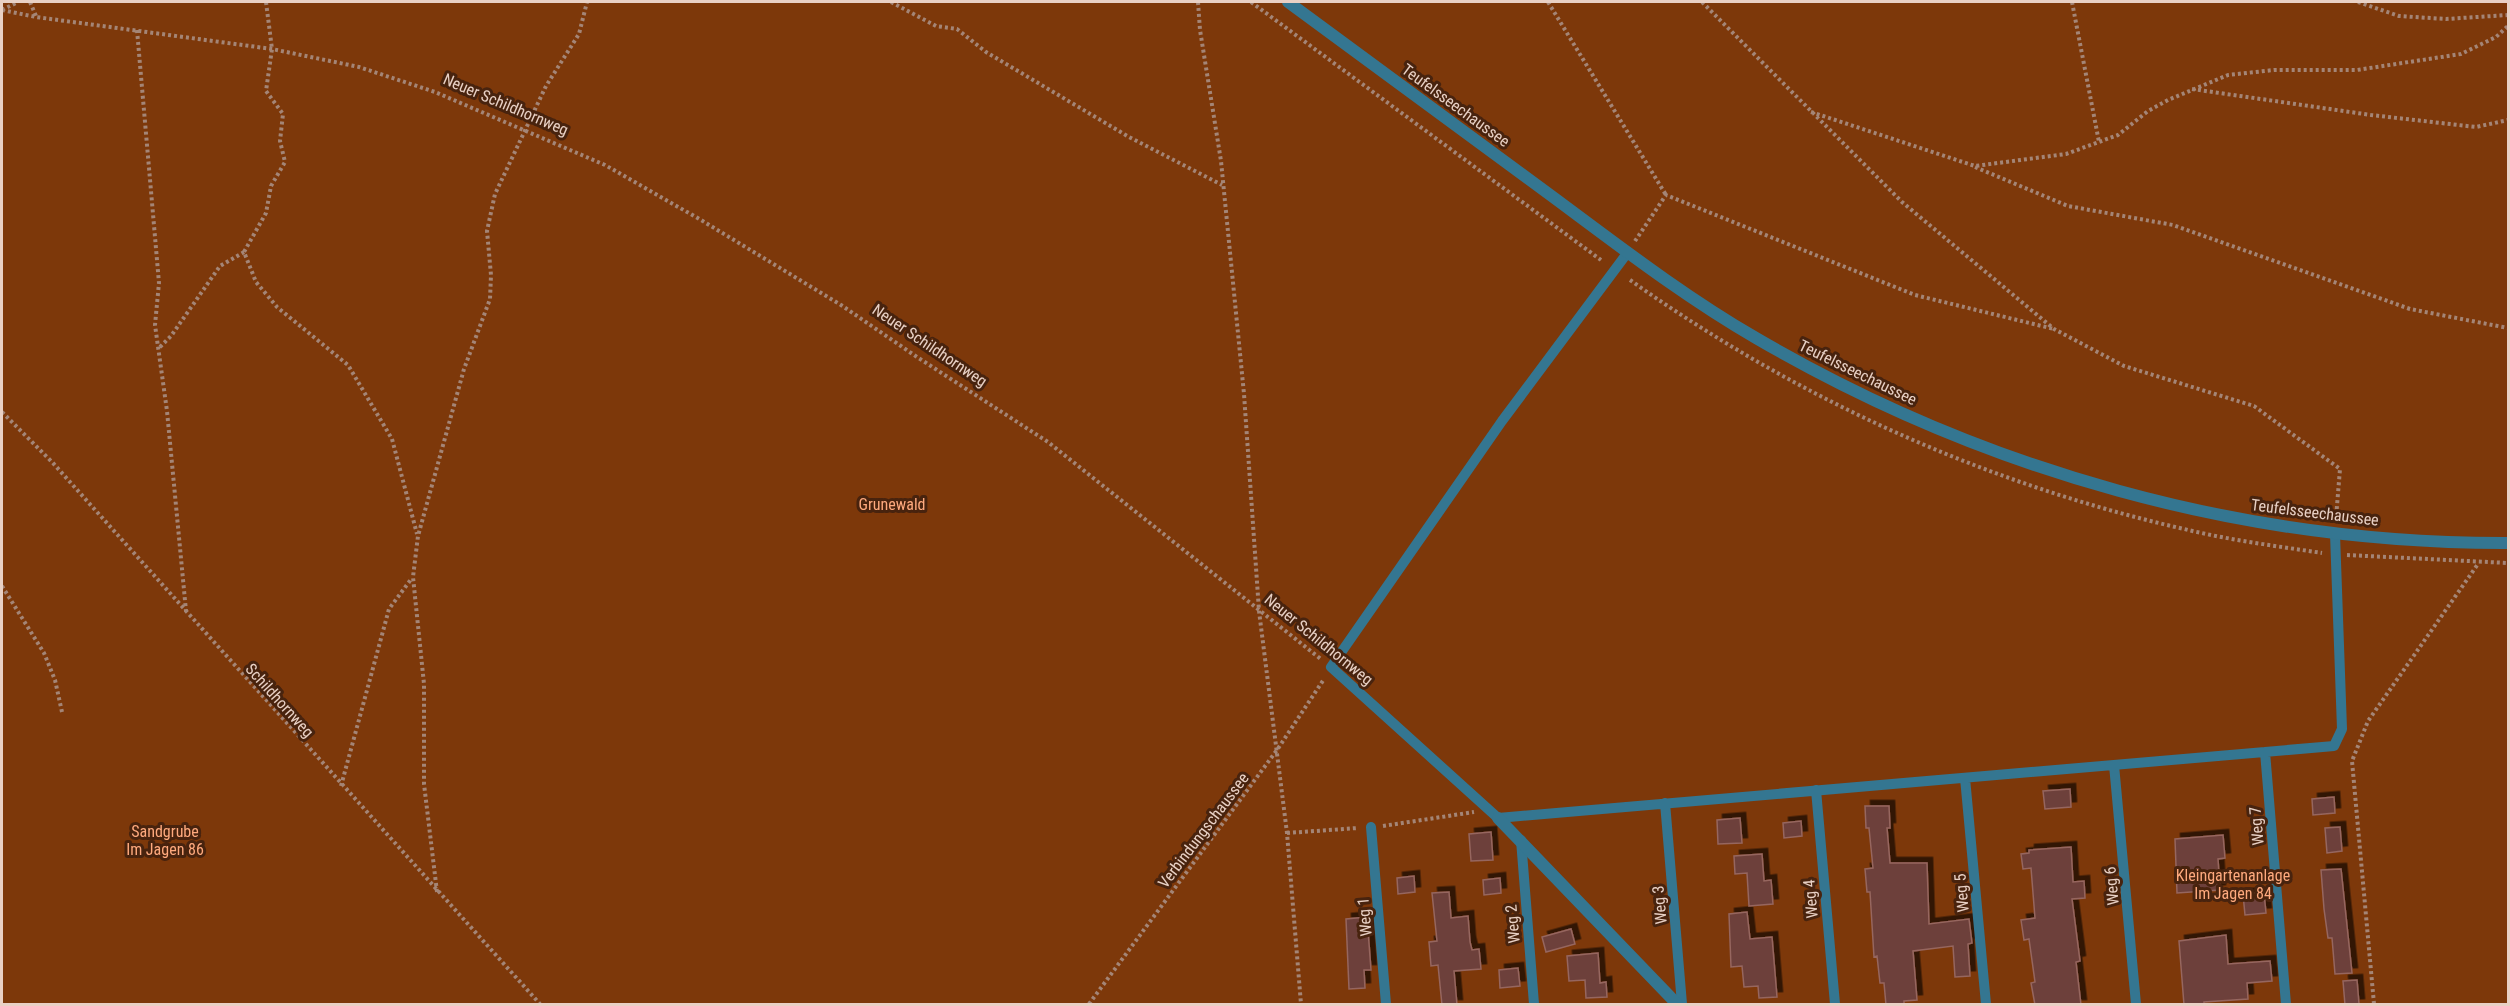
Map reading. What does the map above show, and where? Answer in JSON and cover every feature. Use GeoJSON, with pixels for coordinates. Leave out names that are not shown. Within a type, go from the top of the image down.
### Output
{"type":"FeatureCollection","features":[{"type":"Feature","properties":{"kind":"street","name":"Teufelsseechaussee"},"geometry":{"type":"LineString","coordinates":[[1288,2],[1628,252],[1753,337],[1870,399],[1987,449],[2102,487],[2159,502],[2217,515],[2335,534],[2409,540],[2508,543]]}},
{"type":"Feature","properties":{"kind":"street","name":"Neuer Schildhornweg"},"geometry":{"type":"LineString","coordinates":[[1498,818],[1677,1005]]}},
{"type":"Feature","properties":{"kind":"lane"},"geometry":{"type":"LineString","coordinates":[[1331,667],[1502,421],[1628,252]]}},
{"type":"Feature","properties":{"kind":"lane"},"geometry":{"type":"LineString","coordinates":[[1498,818],[2334,746],[2342,729],[2335,534]]}},
{"type":"Feature","properties":{"kind":"lane","name":"Neuer Schildhornweg"},"geometry":{"type":"LineString","coordinates":[[1331,667],[1498,818]]}},
{"type":"Feature","properties":{"kind":"lane","name":"Weg 7"},"geometry":{"type":"LineString","coordinates":[[2265,752],[2286,1005]]}},
{"type":"Feature","properties":{"kind":"lane","name":"Weg 6"},"geometry":{"type":"LineString","coordinates":[[2115,765],[2136,1005]]}},
{"type":"Feature","properties":{"kind":"lane","name":"Weg 5"},"geometry":{"type":"LineString","coordinates":[[1965,778],[1986,1005]]}},
{"type":"Feature","properties":{"kind":"lane","name":"Weg 4"},"geometry":{"type":"LineString","coordinates":[[1816,790],[1834,1005]]}},
{"type":"Feature","properties":{"kind":"lane","name":"Weg 3"},"geometry":{"type":"LineString","coordinates":[[1665,803],[1682,1005]]}},
{"type":"Feature","properties":{"kind":"lane","name":"Weg 1"},"geometry":{"type":"LineString","coordinates":[[1371,827],[1386,1005]]}},
{"type":"Feature","properties":{"kind":"lane","name":"Weg 2"},"geometry":{"type":"LineString","coordinates":[[1521,840],[1534,1005]]}},
{"type":"Feature","properties":{"kind":"path"},"geometry":{"type":"LineString","coordinates":[[2,10],[18,2]]}},
{"type":"Feature","properties":{"kind":"path"},"geometry":{"type":"LineString","coordinates":[[30,2],[36,17]]}},
{"type":"Feature","properties":{"kind":"path"},"geometry":{"type":"LineString","coordinates":[[159,347],[171,336],[220,266],[244,252],[266,213],[271,186],[285,162],[280,141],[282,114],[266,91],[272,49],[266,2]]}},
{"type":"Feature","properties":{"kind":"path"},"geometry":{"type":"LineString","coordinates":[[437,892],[424,784],[424,684],[413,577],[417,536],[464,369],[490,299],[492,274],[488,231],[495,194],[546,86],[579,34],[587,2]]}},
{"type":"Feature","properties":{"kind":"path"},"geometry":{"type":"LineString","coordinates":[[891,2],[936,26],[957,29],[986,52],[1119,131],[1222,186]]}},
{"type":"Feature","properties":{"kind":"path"},"geometry":{"type":"LineString","coordinates":[[1198,2],[1200,30],[1220,149],[1244,394],[1259,611],[1287,833],[1301,1005]]}},
{"type":"Feature","properties":{"kind":"path"},"geometry":{"type":"LineString","coordinates":[[1251,2],[1601,260]]}},
{"type":"Feature","properties":{"kind":"path"},"geometry":{"type":"LineString","coordinates":[[1548,2],[1666,195],[1915,295],[2054,329]]}},
{"type":"Feature","properties":{"kind":"path"},"geometry":{"type":"LineString","coordinates":[[1702,2],[1902,202],[2054,329],[2124,366],[2254,406],[2340,469],[2335,534]]}},
{"type":"Feature","properties":{"kind":"path"},"geometry":{"type":"LineString","coordinates":[[2072,2],[2099,142]]}},
{"type":"Feature","properties":{"kind":"path"},"geometry":{"type":"LineString","coordinates":[[2358,2],[2399,16],[2446,19],[2508,15]]}},
{"type":"Feature","properties":{"kind":"path","name":"Neuer Schildhornweg"},"geometry":{"type":"LineString","coordinates":[[2,10],[36,17],[272,49],[359,67],[435,92],[526,129],[605,165],[841,305],[1048,442],[1331,667]]}},
{"type":"Feature","properties":{"kind":"path"},"geometry":{"type":"LineString","coordinates":[[1975,166],[2066,154],[2118,135],[2148,111],[2191,89],[2228,75],[2274,70],[2357,70],[2461,54],[2496,37],[2508,26]]}},
{"type":"Feature","properties":{"kind":"path"},"geometry":{"type":"LineString","coordinates":[[137,30],[158,260],[159,283],[155,325],[167,411],[186,612]]}},
{"type":"Feature","properties":{"kind":"path"},"geometry":{"type":"LineString","coordinates":[[2191,89],[2371,115],[2476,127],[2508,120]]}},
{"type":"Feature","properties":{"kind":"path"},"geometry":{"type":"LineString","coordinates":[[1810,112],[1975,166],[2068,206],[2173,225],[2410,309],[2508,328]]}},
{"type":"Feature","properties":{"kind":"path"},"geometry":{"type":"LineString","coordinates":[[1628,252],[1666,195]]}},
{"type":"Feature","properties":{"kind":"path"},"geometry":{"type":"LineString","coordinates":[[244,252],[256,282],[277,307],[348,365],[392,439],[417,536]]}},
{"type":"Feature","properties":{"kind":"path","name":"Schildhornweg"},"geometry":{"type":"LineString","coordinates":[[2,412],[52,462],[540,1005]]}},
{"type":"Feature","properties":{"kind":"path"},"geometry":{"type":"LineString","coordinates":[[2,422],[10,421]]}},
{"type":"Feature","properties":{"kind":"path"},"geometry":{"type":"LineString","coordinates":[[2336,555],[2508,563]]}},
{"type":"Feature","properties":{"kind":"path"},"geometry":{"type":"LineString","coordinates":[[2374,1005],[2352,762],[2368,721],[2478,563]]}},
{"type":"Feature","properties":{"kind":"path"},"geometry":{"type":"LineString","coordinates":[[341,786],[389,609],[413,577]]}},
{"type":"Feature","properties":{"kind":"path"},"geometry":{"type":"LineString","coordinates":[[2,586],[44,653],[55,680],[62,712]]}},
{"type":"Feature","properties":{"kind":"path","name":"Verbindungschaussee"},"geometry":{"type":"LineString","coordinates":[[1089,1005],[1278,750],[1331,667]]}},
{"type":"Feature","properties":{"kind":"path"},"geometry":{"type":"LineString","coordinates":[[1287,833],[1371,827],[1479,811],[1498,818]]}},
{"type":"Feature","properties":{"kind":"green space","name":"Grunewald"},"geometry":{"type":"Polygon","coordinates":[[[2,2],[2508,2],[2508,1004],[2,1004],[2,2]]]}},
{"type":"Feature","properties":{"kind":"building"},"geometry":{"type":"Polygon","coordinates":[[[2070,789],[2071,807],[2045,809],[2043,791],[2070,789]]]}},
{"type":"Feature","properties":{"kind":"building"},"geometry":{"type":"Polygon","coordinates":[[[2334,797],[2335,813],[2313,815],[2312,799],[2334,797]]]}},
{"type":"Feature","properties":{"kind":"building"},"geometry":{"type":"Polygon","coordinates":[[[1865,806],[1889,806],[1890,828],[1887,828],[1890,863],[1927,863],[1929,924],[1969,919],[1972,943],[1968,944],[1970,976],[1955,977],[1953,946],[1913,951],[1917,1000],[1904,1001],[1904,1005],[1886,1005],[1884,983],[1880,983],[1877,956],[1874,957],[1870,892],[1867,892],[1865,869],[1873,868],[1869,828],[1866,828],[1865,806]]]}},
{"type":"Feature","properties":{"kind":"building"},"geometry":{"type":"Polygon","coordinates":[[[1740,818],[1742,843],[1718,844],[1717,820],[1740,818]]]}},
{"type":"Feature","properties":{"kind":"building"},"geometry":{"type":"Polygon","coordinates":[[[1801,821],[1802,836],[1784,838],[1783,823],[1801,821]]]}},
{"type":"Feature","properties":{"kind":"building"},"geometry":{"type":"Polygon","coordinates":[[[2340,827],[2342,851],[2327,853],[2325,828],[2340,827]]]}},
{"type":"Feature","properties":{"kind":"building"},"geometry":{"type":"Polygon","coordinates":[[[1491,832],[1493,860],[1471,861],[1469,834],[1491,832]]]}},
{"type":"Feature","properties":{"kind":"building"},"geometry":{"type":"Polygon","coordinates":[[[2223,835],[2225,858],[2218,859],[2220,890],[2177,893],[2175,839],[2223,835]]]}},
{"type":"Feature","properties":{"kind":"building"},"geometry":{"type":"Polygon","coordinates":[[[2071,847],[2073,882],[2084,881],[2085,898],[2072,899],[2080,961],[2076,962],[2081,1005],[2035,1005],[2031,983],[2035,982],[2029,939],[2024,940],[2021,920],[2035,918],[2031,868],[2023,869],[2021,854],[2029,853],[2029,850],[2071,847]]]}},
{"type":"Feature","properties":{"kind":"building"},"geometry":{"type":"Polygon","coordinates":[[[1762,854],[1764,881],[1771,880],[1773,904],[1749,906],[1747,873],[1735,874],[1734,856],[1762,854]]]}},
{"type":"Feature","properties":{"kind":"building"},"geometry":{"type":"Polygon","coordinates":[[[2341,869],[2352,973],[2335,974],[2332,938],[2328,938],[2324,909],[2321,870],[2341,869]]]}},
{"type":"Feature","properties":{"kind":"building"},"geometry":{"type":"Polygon","coordinates":[[[1414,876],[1415,892],[1398,894],[1397,878],[1414,876]]]}},
{"type":"Feature","properties":{"kind":"building"},"geometry":{"type":"Polygon","coordinates":[[[1500,878],[1501,893],[1484,895],[1483,880],[1500,878]]]}},
{"type":"Feature","properties":{"kind":"building"},"geometry":{"type":"Polygon","coordinates":[[[1449,892],[1451,918],[1468,916],[1470,942],[1472,950],[1479,949],[1481,969],[1454,971],[1457,1005],[1442,1005],[1438,965],[1431,966],[1429,942],[1437,941],[1432,893],[1449,892]]]}},
{"type":"Feature","properties":{"kind":"building"},"geometry":{"type":"Polygon","coordinates":[[[2264,893],[2266,913],[2245,915],[2243,894],[2264,893]]]}},
{"type":"Feature","properties":{"kind":"building"},"geometry":{"type":"Polygon","coordinates":[[[1747,912],[1750,939],[1772,937],[1777,997],[1759,998],[1758,986],[1744,987],[1742,966],[1731,967],[1729,914],[1747,912]]]}},
{"type":"Feature","properties":{"kind":"building"},"geometry":{"type":"Polygon","coordinates":[[[1367,917],[1371,970],[1364,970],[1365,988],[1349,989],[1346,919],[1367,917]]]}},
{"type":"Feature","properties":{"kind":"building"},"geometry":{"type":"Polygon","coordinates":[[[1571,929],[1575,944],[1546,952],[1542,937],[1571,929]]]}},
{"type":"Feature","properties":{"kind":"building"},"geometry":{"type":"Polygon","coordinates":[[[2226,935],[2228,964],[2270,961],[2272,981],[2247,983],[2248,999],[2204,1002],[2204,1005],[2184,1005],[2179,941],[2226,935]]]}},
{"type":"Feature","properties":{"kind":"building"},"geometry":{"type":"Polygon","coordinates":[[[1598,953],[1600,983],[1606,982],[1607,997],[1586,998],[1585,980],[1569,981],[1567,956],[1598,953]]]}},
{"type":"Feature","properties":{"kind":"building"},"geometry":{"type":"Polygon","coordinates":[[[1518,968],[1520,986],[1500,988],[1499,970],[1518,968]]]}},
{"type":"Feature","properties":{"kind":"building"},"geometry":{"type":"Polygon","coordinates":[[[2357,980],[2359,1004],[2345,1005],[2343,981],[2357,980]]]}},
{"type":"Feature","properties":{"kind":"park label","name":"Sandgrube Im Jagen 86"},"geometry":{"type":"Point","coordinates":[165,840]}},
{"type":"Feature","properties":{"kind":"park label","name":"Kleingartenanlage Im Jagen 84"},"geometry":{"type":"Point","coordinates":[2233,884]}}]}
